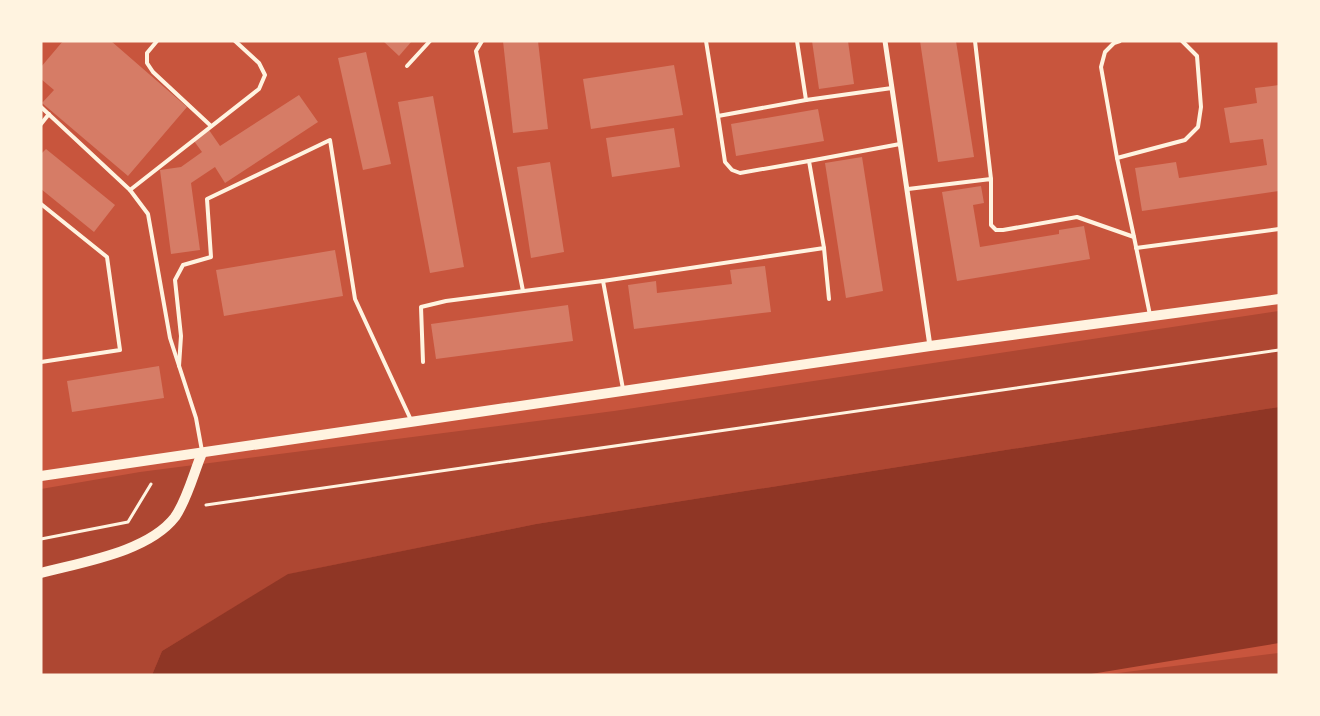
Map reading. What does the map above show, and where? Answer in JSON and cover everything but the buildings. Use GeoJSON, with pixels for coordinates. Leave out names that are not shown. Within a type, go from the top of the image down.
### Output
{"type":"FeatureCollection","features":[{"type":"Feature","properties":{"kind":"main road"},"geometry":{"type":"LineString","coordinates":[[41,476],[930,346],[1279,299]]}},
{"type":"Feature","properties":{"kind":"main road"},"geometry":{"type":"LineString","coordinates":[[41,573],[122,552],[157,534],[175,517],[202,453]]}},
{"type":"Feature","properties":{"kind":"street"},"geometry":{"type":"LineString","coordinates":[[885,41],[930,346]]}},
{"type":"Feature","properties":{"kind":"lane"},"geometry":{"type":"LineString","coordinates":[[157,41],[147,53],[147,63],[153,72],[211,126]]}},
{"type":"Feature","properties":{"kind":"lane"},"geometry":{"type":"LineString","coordinates":[[130,190],[258,89],[265,75],[259,63],[235,41]]}},
{"type":"Feature","properties":{"kind":"lane"},"geometry":{"type":"LineString","coordinates":[[407,66],[430,41]]}},
{"type":"Feature","properties":{"kind":"lane"},"geometry":{"type":"LineString","coordinates":[[482,41],[476,51],[523,291]]}},
{"type":"Feature","properties":{"kind":"lane"},"geometry":{"type":"LineString","coordinates":[[706,41],[725,162],[732,170],[740,173],[900,144]]}},
{"type":"Feature","properties":{"kind":"lane"},"geometry":{"type":"LineString","coordinates":[[797,41],[806,100]]}},
{"type":"Feature","properties":{"kind":"lane"},"geometry":{"type":"LineString","coordinates":[[975,41],[991,178],[991,225],[996,230],[1003,230],[1077,217],[1134,237]]}},
{"type":"Feature","properties":{"kind":"lane"},"geometry":{"type":"LineString","coordinates":[[1120,41],[1114,43],[1105,52],[1101,67],[1117,158],[1151,317]]}},
{"type":"Feature","properties":{"kind":"lane"},"geometry":{"type":"LineString","coordinates":[[1117,158],[1185,140],[1198,127],[1201,107],[1197,56],[1182,41]]}},
{"type":"Feature","properties":{"kind":"lane"},"geometry":{"type":"LineString","coordinates":[[718,116],[806,100],[892,88]]}},
{"type":"Feature","properties":{"kind":"lane"},"geometry":{"type":"LineString","coordinates":[[41,108],[130,190],[148,214],[170,338],[196,418],[202,453]]}},
{"type":"Feature","properties":{"kind":"lane"},"geometry":{"type":"LineString","coordinates":[[41,124],[49,114]]}},
{"type":"Feature","properties":{"kind":"lane"},"geometry":{"type":"LineString","coordinates":[[179,366],[180,336],[175,280],[183,265],[211,257],[207,199],[330,140],[355,299],[412,422]]}},
{"type":"Feature","properties":{"kind":"lane"},"geometry":{"type":"LineString","coordinates":[[810,161],[824,248],[829,299]]}},
{"type":"Feature","properties":{"kind":"lane"},"geometry":{"type":"LineString","coordinates":[[908,189],[991,178]]}},
{"type":"Feature","properties":{"kind":"lane"},"geometry":{"type":"LineString","coordinates":[[41,204],[108,257],[120,350],[41,362]]}},
{"type":"Feature","properties":{"kind":"lane"},"geometry":{"type":"LineString","coordinates":[[1136,248],[1279,229]]}},
{"type":"Feature","properties":{"kind":"lane"},"geometry":{"type":"LineString","coordinates":[[423,362],[421,307],[446,301],[603,281],[824,248]]}},
{"type":"Feature","properties":{"kind":"lane"},"geometry":{"type":"LineString","coordinates":[[603,281],[623,391]]}},
{"type":"Feature","properties":{"kind":"path"},"geometry":{"type":"LineString","coordinates":[[206,505],[1279,350]]}},
{"type":"Feature","properties":{"kind":"path"},"geometry":{"type":"LineString","coordinates":[[41,539],[128,522],[151,484]]}},
{"type":"Feature","properties":{"kind":"shaded area"},"geometry":{"type":"Polygon","coordinates":[[[1279,311],[1279,407],[536,524],[289,574],[162,651],[152,675],[41,675],[41,489],[140,472],[614,411],[1279,311]]]}},
{"type":"Feature","properties":{"kind":"shaded area"},"geometry":{"type":"Polygon","coordinates":[[[1279,407],[1279,643],[1085,675],[152,675],[162,651],[288,574],[536,524],[1279,407]]]}},
{"type":"Feature","properties":{"kind":"shaded area"},"geometry":{"type":"Polygon","coordinates":[[[1279,653],[1279,675],[1102,675],[1279,653]]]}}]}
